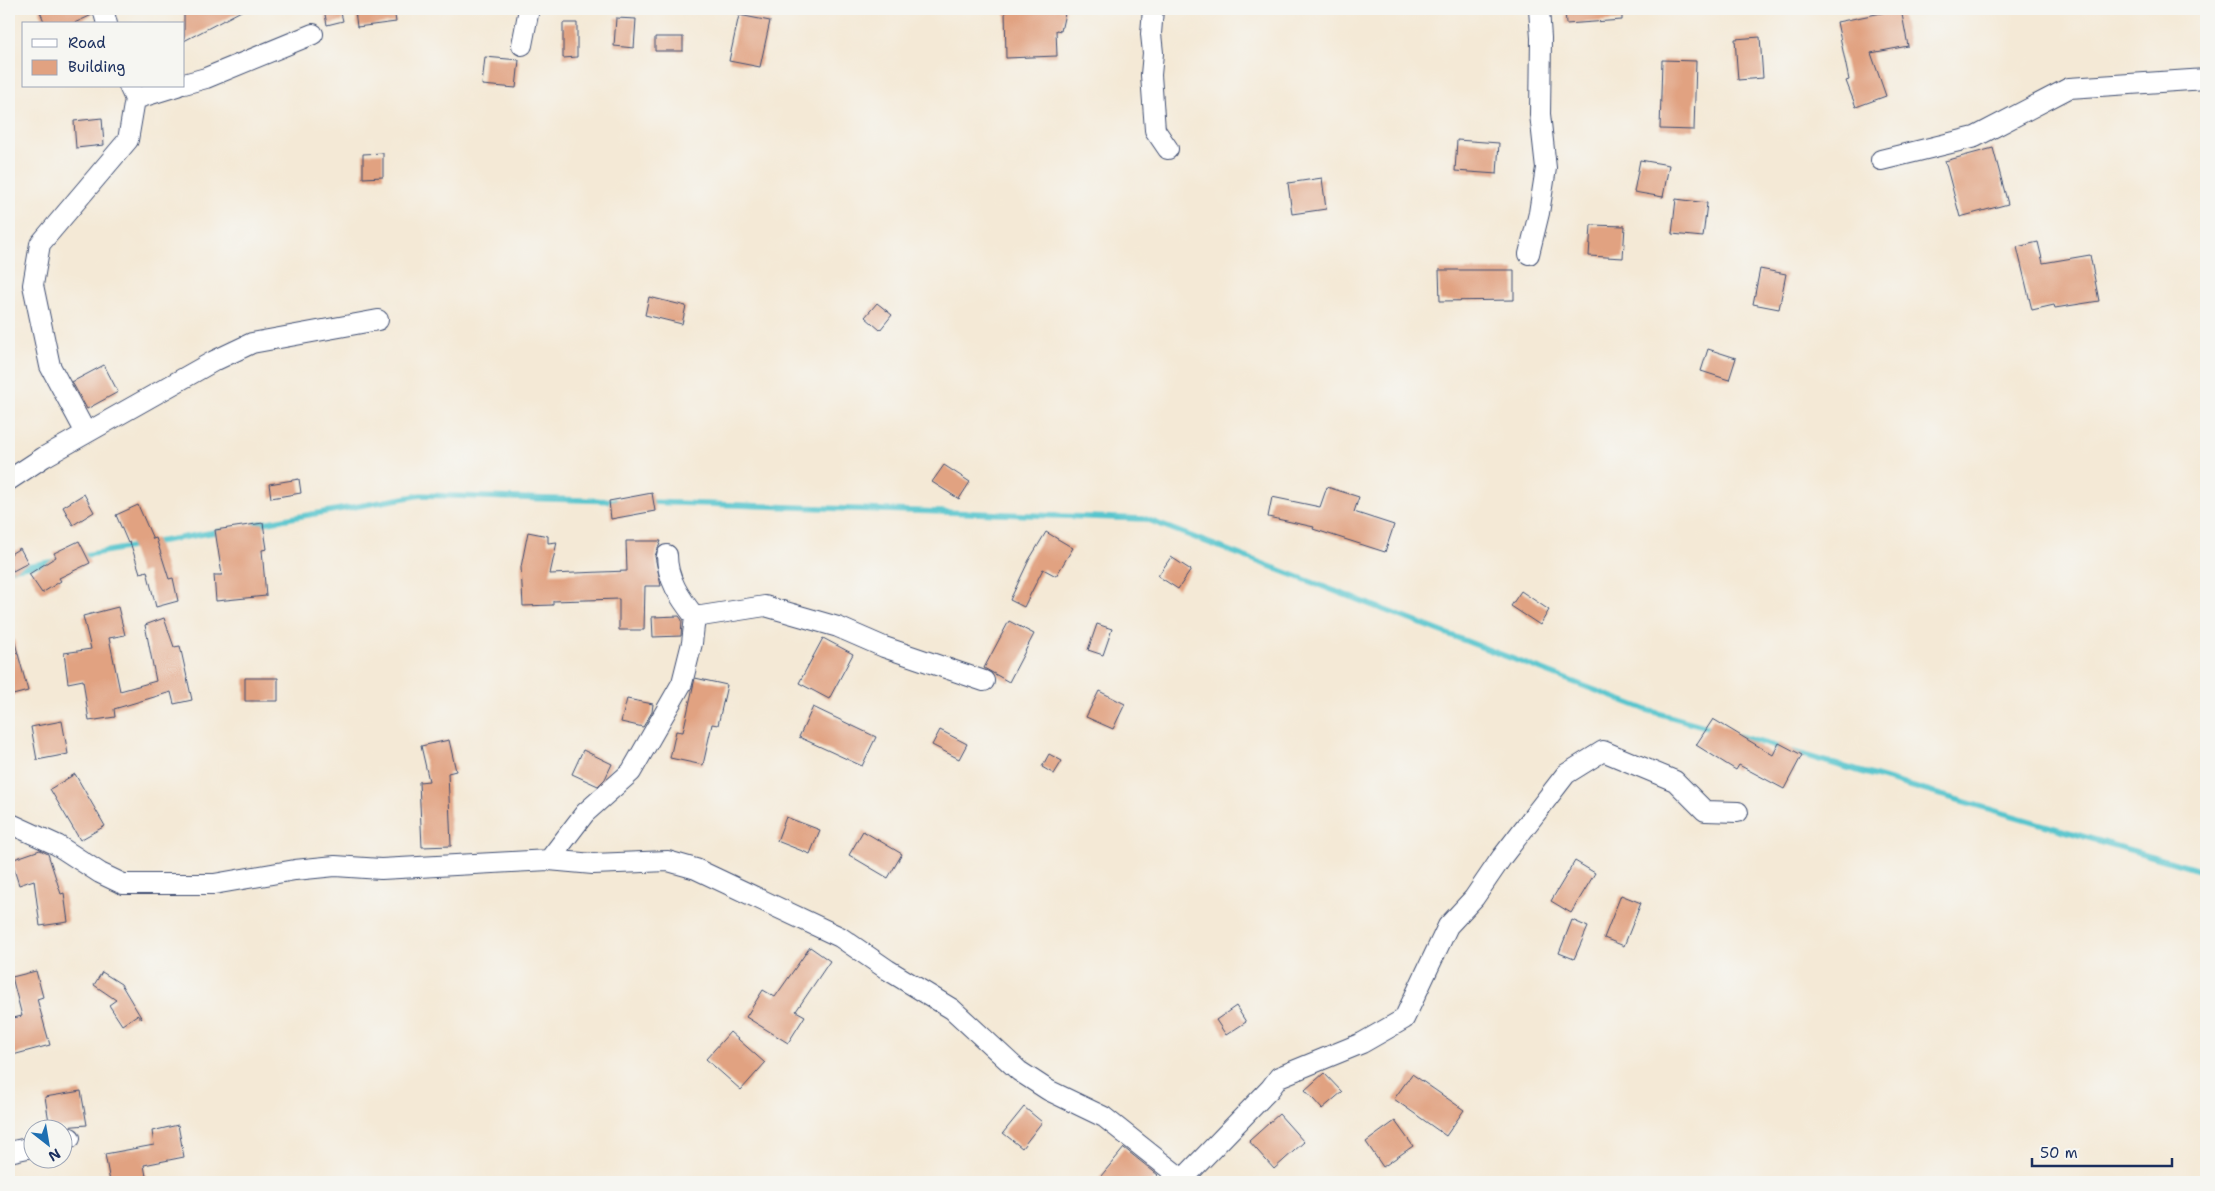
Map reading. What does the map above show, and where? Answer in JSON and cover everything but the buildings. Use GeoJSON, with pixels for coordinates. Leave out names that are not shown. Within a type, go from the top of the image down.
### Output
{"type":"FeatureCollection","features":[{"type":"Feature","properties":{"kind":"street"},"geometry":{"type":"LineString","coordinates":[[103,9],[106,22]]}},
{"type":"Feature","properties":{"kind":"street"},"geometry":{"type":"LineString","coordinates":[[522,45],[529,9]]}},
{"type":"Feature","properties":{"kind":"street"},"geometry":{"type":"LineString","coordinates":[[1154,9],[1151,75],[1155,130],[1168,149]]}},
{"type":"Feature","properties":{"kind":"street"},"geometry":{"type":"LineString","coordinates":[[1529,254],[1539,213],[1546,168],[1540,114],[1541,38],[1539,9]]}},
{"type":"Feature","properties":{"kind":"street"},"geometry":{"type":"LineString","coordinates":[[185,84],[206,78],[313,34]]}},
{"type":"Feature","properties":{"kind":"street"},"geometry":{"type":"LineString","coordinates":[[1881,160],[1975,136],[2069,88],[2206,79]]}},
{"type":"Feature","properties":{"kind":"street"},"geometry":{"type":"LineString","coordinates":[[86,433],[50,366],[33,285],[40,244],[128,140],[132,93],[164,88]]}},
{"type":"Feature","properties":{"kind":"street"},"geometry":{"type":"LineString","coordinates":[[9,480],[86,433],[214,361],[252,343],[378,320]]}},
{"type":"Feature","properties":{"kind":"street"},"geometry":{"type":"LineString","coordinates":[[549,860],[585,813],[632,772],[682,683],[692,643],[695,617],[681,599],[667,570],[667,555]]}},
{"type":"Feature","properties":{"kind":"street"},"geometry":{"type":"LineString","coordinates":[[695,617],[765,606],[838,627],[884,647],[984,681]]}},
{"type":"Feature","properties":{"kind":"street"},"geometry":{"type":"LineString","coordinates":[[9,823],[57,845],[100,873],[123,884],[214,884],[335,866],[381,869],[549,860],[592,864],[668,861],[696,869],[840,937],[888,970],[952,1009],[1019,1070],[1048,1090],[1104,1118],[1185,1181],[1279,1077],[1362,1043],[1404,1019],[1448,926],[1474,898],[1502,857],[1566,774],[1604,751],[1675,781],[1705,811],[1738,812]]}},
{"type":"Feature","properties":{"kind":"street"},"geometry":{"type":"LineString","coordinates":[[9,1152],[22,1149]]}},
{"type":"Feature","properties":{"kind":"waterway"},"geometry":{"type":"LineString","coordinates":[[257,524],[421,495],[615,501]]}},
{"type":"Feature","properties":{"kind":"waterway"},"geometry":{"type":"LineString","coordinates":[[647,502],[1146,519],[1647,710],[1714,729]]}},
{"type":"Feature","properties":{"kind":"waterway"},"geometry":{"type":"LineString","coordinates":[[151,543],[221,531]]}},
{"type":"Feature","properties":{"kind":"waterway"},"geometry":{"type":"LineString","coordinates":[[80,556],[137,546]]}},
{"type":"Feature","properties":{"kind":"waterway"},"geometry":{"type":"LineString","coordinates":[[9,569],[56,561]]}},
{"type":"Feature","properties":{"kind":"waterway"},"geometry":{"type":"LineString","coordinates":[[1738,736],[1784,749]]}},
{"type":"Feature","properties":{"kind":"waterway"},"geometry":{"type":"LineString","coordinates":[[1793,752],[2206,872]]}}]}
